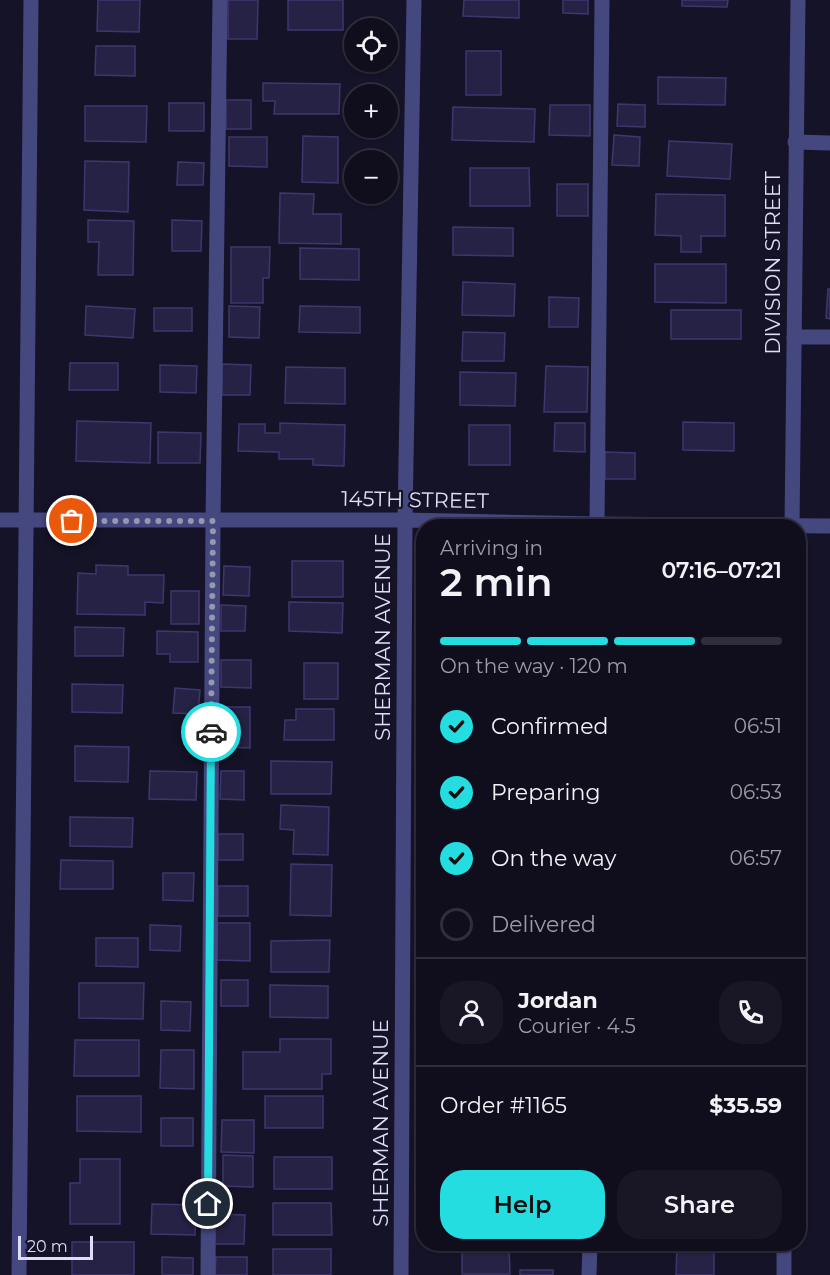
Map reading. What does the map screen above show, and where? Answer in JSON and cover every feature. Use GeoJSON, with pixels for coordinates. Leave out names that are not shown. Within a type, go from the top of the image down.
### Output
{"type":"FeatureCollection","features":[{"type":"Feature","properties":{"kind":"street"},"geometry":{"type":"LineString","coordinates":[[19,1275],[31,0]]}},
{"type":"Feature","properties":{"kind":"street"},"geometry":{"type":"LineString","coordinates":[[208,1275],[213,521],[220,0]]}},
{"type":"Feature","properties":{"kind":"street","name":"SHERMAN AVENUE"},"geometry":{"type":"LineString","coordinates":[[401,1275],[405,520],[414,0]]}},
{"type":"Feature","properties":{"kind":"street"},"geometry":{"type":"LineString","coordinates":[[597,519],[602,0]]}},
{"type":"Feature","properties":{"kind":"street","name":"DIVISION STREET"},"geometry":{"type":"LineString","coordinates":[[792,519],[798,0]]}},
{"type":"Feature","properties":{"kind":"street"},"geometry":{"type":"LineString","coordinates":[[795,142],[830,142]]}},
{"type":"Feature","properties":{"kind":"street"},"geometry":{"type":"LineString","coordinates":[[794,337],[830,337]]}},
{"type":"Feature","properties":{"kind":"street","name":"145TH STREET"},"geometry":{"type":"LineString","coordinates":[[0,520],[416,520]]}},
{"type":"Feature","properties":{"kind":"street","name":"145TH STREET"},"geometry":{"type":"LineString","coordinates":[[806,526],[830,526]]}},
{"type":"Feature","properties":{"kind":"street"},"geometry":{"type":"LineString","coordinates":[[589,1275],[590,1251]]}},
{"type":"Feature","properties":{"kind":"street"},"geometry":{"type":"LineString","coordinates":[[784,1251],[784,1275]]}},
{"type":"Feature","properties":{"kind":"building"},"geometry":{"type":"Polygon","coordinates":[[[98,0],[140,0],[139,32],[97,31],[98,0]]]}},
{"type":"Feature","properties":{"kind":"building"},"geometry":{"type":"Polygon","coordinates":[[[228,0],[258,0],[257,39],[228,39],[228,0]]]}},
{"type":"Feature","properties":{"kind":"building"},"geometry":{"type":"Polygon","coordinates":[[[288,0],[343,0],[343,30],[288,30],[288,0]]]}},
{"type":"Feature","properties":{"kind":"building"},"geometry":{"type":"Polygon","coordinates":[[[464,0],[519,0],[519,18],[463,16],[464,0]]]}},
{"type":"Feature","properties":{"kind":"building"},"geometry":{"type":"Polygon","coordinates":[[[563,0],[588,0],[588,14],[563,13],[563,0]]]}},
{"type":"Feature","properties":{"kind":"building"},"geometry":{"type":"Polygon","coordinates":[[[682,0],[728,0],[727,7],[682,6],[682,0]]]}},
{"type":"Feature","properties":{"kind":"building"},"geometry":{"type":"Polygon","coordinates":[[[96,46],[135,46],[135,76],[95,75],[96,46]]]}},
{"type":"Feature","properties":{"kind":"building"},"geometry":{"type":"Polygon","coordinates":[[[466,51],[501,51],[501,95],[466,95],[466,51]]]}},
{"type":"Feature","properties":{"kind":"building"},"geometry":{"type":"Polygon","coordinates":[[[658,77],[726,78],[725,105],[658,104],[658,77]]]}},
{"type":"Feature","properties":{"kind":"building"},"geometry":{"type":"Polygon","coordinates":[[[263,83],[340,84],[339,114],[274,114],[275,101],[263,101],[263,83]]]}},
{"type":"Feature","properties":{"kind":"building"},"geometry":{"type":"Polygon","coordinates":[[[226,100],[251,100],[251,129],[226,129],[226,100]]]}},
{"type":"Feature","properties":{"kind":"building"},"geometry":{"type":"Polygon","coordinates":[[[169,103],[204,103],[204,131],[169,131],[169,103]]]}},
{"type":"Feature","properties":{"kind":"building"},"geometry":{"type":"Polygon","coordinates":[[[618,104],[645,105],[645,127],[617,126],[618,104]]]}},
{"type":"Feature","properties":{"kind":"building"},"geometry":{"type":"Polygon","coordinates":[[[550,105],[590,105],[590,136],[549,135],[550,105]]]}},
{"type":"Feature","properties":{"kind":"building"},"geometry":{"type":"Polygon","coordinates":[[[85,106],[147,106],[146,142],[85,141],[85,106]]]}},
{"type":"Feature","properties":{"kind":"building"},"geometry":{"type":"Polygon","coordinates":[[[453,107],[535,109],[534,142],[452,140],[453,107]]]}},
{"type":"Feature","properties":{"kind":"building"},"geometry":{"type":"Polygon","coordinates":[[[614,135],[640,137],[639,166],[612,165],[614,135]]]}},
{"type":"Feature","properties":{"kind":"building"},"geometry":{"type":"Polygon","coordinates":[[[303,136],[338,137],[338,183],[302,182],[303,136]]]}},
{"type":"Feature","properties":{"kind":"building"},"geometry":{"type":"Polygon","coordinates":[[[229,137],[267,137],[267,167],[229,166],[229,137]]]}},
{"type":"Feature","properties":{"kind":"building"},"geometry":{"type":"Polygon","coordinates":[[[669,141],[732,144],[730,179],[667,176],[669,141]]]}},
{"type":"Feature","properties":{"kind":"building"},"geometry":{"type":"Polygon","coordinates":[[[85,161],[129,162],[128,212],[84,210],[85,161]]]}},
{"type":"Feature","properties":{"kind":"building"},"geometry":{"type":"Polygon","coordinates":[[[178,162],[204,163],[203,185],[177,185],[178,162]]]}},
{"type":"Feature","properties":{"kind":"building"},"geometry":{"type":"Polygon","coordinates":[[[470,168],[529,168],[530,206],[470,206],[470,168]]]}},
{"type":"Feature","properties":{"kind":"building"},"geometry":{"type":"Polygon","coordinates":[[[557,184],[588,184],[588,216],[557,216],[557,184]]]}},
{"type":"Feature","properties":{"kind":"building"},"geometry":{"type":"Polygon","coordinates":[[[280,193],[314,194],[313,214],[341,214],[341,244],[279,243],[280,193]]]}},
{"type":"Feature","properties":{"kind":"building"},"geometry":{"type":"Polygon","coordinates":[[[656,194],[725,195],[725,236],[701,236],[701,252],[681,252],[681,236],[655,235],[656,194]]]}},
{"type":"Feature","properties":{"kind":"building"},"geometry":{"type":"Polygon","coordinates":[[[88,220],[134,221],[133,275],[98,275],[99,242],[88,242],[88,220]]]}},
{"type":"Feature","properties":{"kind":"building"},"geometry":{"type":"Polygon","coordinates":[[[172,220],[202,221],[201,251],[172,251],[172,220]]]}},
{"type":"Feature","properties":{"kind":"building"},"geometry":{"type":"Polygon","coordinates":[[[453,227],[513,228],[513,256],[453,255],[453,227]]]}},
{"type":"Feature","properties":{"kind":"building"},"geometry":{"type":"Polygon","coordinates":[[[231,247],[270,247],[269,278],[263,278],[263,303],[231,303],[231,247]]]}},
{"type":"Feature","properties":{"kind":"building"},"geometry":{"type":"Polygon","coordinates":[[[300,248],[359,249],[359,280],[300,279],[300,248]]]}},
{"type":"Feature","properties":{"kind":"building"},"geometry":{"type":"Polygon","coordinates":[[[655,264],[726,264],[726,303],[655,302],[655,264]]]}},
{"type":"Feature","properties":{"kind":"building"},"geometry":{"type":"Polygon","coordinates":[[[463,282],[515,284],[514,316],[462,315],[463,282]]]}},
{"type":"Feature","properties":{"kind":"building"},"geometry":{"type":"Polygon","coordinates":[[[828,289],[830,289],[830,319],[826,318],[828,289]]]}},
{"type":"Feature","properties":{"kind":"building"},"geometry":{"type":"Polygon","coordinates":[[[549,297],[579,298],[578,327],[549,327],[549,297]]]}},
{"type":"Feature","properties":{"kind":"building"},"geometry":{"type":"Polygon","coordinates":[[[86,306],[135,309],[133,338],[85,335],[86,306]]]}},
{"type":"Feature","properties":{"kind":"building"},"geometry":{"type":"Polygon","coordinates":[[[229,306],[260,307],[259,338],[229,337],[229,306]]]}},
{"type":"Feature","properties":{"kind":"building"},"geometry":{"type":"Polygon","coordinates":[[[300,306],[360,307],[360,333],[299,332],[300,306]]]}},
{"type":"Feature","properties":{"kind":"building"},"geometry":{"type":"Polygon","coordinates":[[[154,308],[192,308],[192,331],[154,331],[154,308]]]}},
{"type":"Feature","properties":{"kind":"building"},"geometry":{"type":"Polygon","coordinates":[[[671,310],[741,310],[741,339],[671,339],[671,310]]]}},
{"type":"Feature","properties":{"kind":"building"},"geometry":{"type":"Polygon","coordinates":[[[463,332],[505,333],[504,361],[462,361],[463,332]]]}},
{"type":"Feature","properties":{"kind":"building"},"geometry":{"type":"Polygon","coordinates":[[[70,363],[118,363],[118,390],[69,390],[70,363]]]}},
{"type":"Feature","properties":{"kind":"building"},"geometry":{"type":"Polygon","coordinates":[[[222,364],[251,365],[250,395],[222,395],[222,364]]]}},
{"type":"Feature","properties":{"kind":"building"},"geometry":{"type":"Polygon","coordinates":[[[160,365],[197,366],[196,393],[160,392],[160,365]]]}},
{"type":"Feature","properties":{"kind":"building"},"geometry":{"type":"Polygon","coordinates":[[[546,366],[588,367],[587,412],[544,412],[546,366]]]}},
{"type":"Feature","properties":{"kind":"building"},"geometry":{"type":"Polygon","coordinates":[[[286,367],[345,368],[345,404],[285,403],[286,367]]]}},
{"type":"Feature","properties":{"kind":"building"},"geometry":{"type":"Polygon","coordinates":[[[460,372],[516,373],[515,406],[460,405],[460,372]]]}},
{"type":"Feature","properties":{"kind":"building"},"geometry":{"type":"Polygon","coordinates":[[[77,421],[151,423],[150,463],[76,461],[77,421]]]}},
{"type":"Feature","properties":{"kind":"building"},"geometry":{"type":"Polygon","coordinates":[[[683,422],[734,423],[734,451],[683,450],[683,422]]]}},
{"type":"Feature","properties":{"kind":"building"},"geometry":{"type":"Polygon","coordinates":[[[280,423],[345,425],[344,466],[313,465],[313,459],[279,459],[279,452],[238,451],[239,424],[265,424],[265,433],[280,433],[280,423]]]}},
{"type":"Feature","properties":{"kind":"building"},"geometry":{"type":"Polygon","coordinates":[[[555,423],[585,423],[585,452],[554,451],[555,423]]]}},
{"type":"Feature","properties":{"kind":"building"},"geometry":{"type":"Polygon","coordinates":[[[469,425],[510,425],[510,465],[469,465],[469,425]]]}},
{"type":"Feature","properties":{"kind":"building"},"geometry":{"type":"Polygon","coordinates":[[[158,432],[201,433],[200,463],[158,463],[158,432]]]}},
{"type":"Feature","properties":{"kind":"building"},"geometry":{"type":"Polygon","coordinates":[[[605,452],[635,453],[635,479],[605,479],[605,452]]]}},
{"type":"Feature","properties":{"kind":"building"},"geometry":{"type":"Polygon","coordinates":[[[292,561],[343,561],[343,597],[292,597],[292,561]]]}},
{"type":"Feature","properties":{"kind":"building"},"geometry":{"type":"Polygon","coordinates":[[[96,565],[128,566],[128,575],[164,575],[163,603],[145,602],[145,615],[77,614],[78,573],[96,574],[96,565]]]}},
{"type":"Feature","properties":{"kind":"building"},"geometry":{"type":"Polygon","coordinates":[[[224,566],[250,567],[249,596],[223,595],[224,566]]]}},
{"type":"Feature","properties":{"kind":"building"},"geometry":{"type":"Polygon","coordinates":[[[171,591],[199,591],[199,624],[171,624],[171,591]]]}},
{"type":"Feature","properties":{"kind":"building"},"geometry":{"type":"Polygon","coordinates":[[[289,602],[343,603],[342,633],[289,631],[289,602]]]}},
{"type":"Feature","properties":{"kind":"building"},"geometry":{"type":"Polygon","coordinates":[[[221,605],[246,606],[245,631],[221,631],[221,605]]]}},
{"type":"Feature","properties":{"kind":"building"},"geometry":{"type":"Polygon","coordinates":[[[75,627],[124,628],[123,656],[75,656],[75,627]]]}},
{"type":"Feature","properties":{"kind":"building"},"geometry":{"type":"Polygon","coordinates":[[[157,631],[198,632],[198,662],[170,662],[170,654],[157,654],[157,631]]]}},
{"type":"Feature","properties":{"kind":"building"},"geometry":{"type":"Polygon","coordinates":[[[221,660],[251,660],[251,688],[221,687],[221,660]]]}},
{"type":"Feature","properties":{"kind":"building"},"geometry":{"type":"Polygon","coordinates":[[[304,663],[338,663],[338,699],[304,699],[304,663]]]}},
{"type":"Feature","properties":{"kind":"building"},"geometry":{"type":"Polygon","coordinates":[[[72,684],[123,685],[122,713],[72,712],[72,684]]]}},
{"type":"Feature","properties":{"kind":"building"},"geometry":{"type":"Polygon","coordinates":[[[175,688],[200,690],[198,714],[173,713],[175,688]]]}},
{"type":"Feature","properties":{"kind":"building"},"geometry":{"type":"Polygon","coordinates":[[[221,707],[250,707],[250,748],[221,747],[221,707]]]}},
{"type":"Feature","properties":{"kind":"building"},"geometry":{"type":"Polygon","coordinates":[[[296,709],[334,709],[334,740],[284,740],[285,720],[296,720],[296,709]]]}},
{"type":"Feature","properties":{"kind":"building"},"geometry":{"type":"Polygon","coordinates":[[[75,746],[129,747],[128,782],[75,781],[75,746]]]}},
{"type":"Feature","properties":{"kind":"building"},"geometry":{"type":"Polygon","coordinates":[[[271,761],[332,762],[331,794],[271,794],[271,761]]]}},
{"type":"Feature","properties":{"kind":"building"},"geometry":{"type":"Polygon","coordinates":[[[150,771],[197,772],[196,800],[149,799],[150,771]]]}},
{"type":"Feature","properties":{"kind":"building"},"geometry":{"type":"Polygon","coordinates":[[[221,771],[244,771],[244,800],[220,799],[221,771]]]}},
{"type":"Feature","properties":{"kind":"building"},"geometry":{"type":"Polygon","coordinates":[[[281,805],[329,807],[328,855],[293,854],[294,830],[280,829],[281,805]]]}},
{"type":"Feature","properties":{"kind":"building"},"geometry":{"type":"Polygon","coordinates":[[[70,817],[133,818],[132,847],[70,846],[70,817]]]}},
{"type":"Feature","properties":{"kind":"building"},"geometry":{"type":"Polygon","coordinates":[[[218,834],[243,834],[243,860],[218,860],[218,834]]]}},
{"type":"Feature","properties":{"kind":"building"},"geometry":{"type":"Polygon","coordinates":[[[61,860],[113,861],[113,889],[60,889],[61,860]]]}},
{"type":"Feature","properties":{"kind":"building"},"geometry":{"type":"Polygon","coordinates":[[[291,864],[332,865],[331,916],[290,915],[291,864]]]}},
{"type":"Feature","properties":{"kind":"building"},"geometry":{"type":"Polygon","coordinates":[[[163,873],[194,873],[193,901],[163,900],[163,873]]]}},
{"type":"Feature","properties":{"kind":"building"},"geometry":{"type":"Polygon","coordinates":[[[218,886],[248,886],[248,916],[218,916],[218,886]]]}},
{"type":"Feature","properties":{"kind":"building"},"geometry":{"type":"Polygon","coordinates":[[[217,923],[250,923],[250,961],[217,960],[217,923]]]}},
{"type":"Feature","properties":{"kind":"building"},"geometry":{"type":"Polygon","coordinates":[[[150,925],[181,926],[180,951],[150,950],[150,925]]]}},
{"type":"Feature","properties":{"kind":"building"},"geometry":{"type":"Polygon","coordinates":[[[96,938],[138,938],[138,967],[96,966],[96,938]]]}},
{"type":"Feature","properties":{"kind":"building"},"geometry":{"type":"Polygon","coordinates":[[[330,940],[329,972],[271,972],[271,941],[330,940]]]}},
{"type":"Feature","properties":{"kind":"building"},"geometry":{"type":"Polygon","coordinates":[[[221,980],[248,980],[248,1006],[221,1006],[221,980]]]}},
{"type":"Feature","properties":{"kind":"building"},"geometry":{"type":"Polygon","coordinates":[[[79,983],[144,983],[143,1019],[79,1018],[79,983]]]}},
{"type":"Feature","properties":{"kind":"building"},"geometry":{"type":"Polygon","coordinates":[[[270,985],[328,986],[328,1018],[270,1017],[270,985]]]}},
{"type":"Feature","properties":{"kind":"building"},"geometry":{"type":"Polygon","coordinates":[[[161,1001],[191,1002],[190,1031],[161,1030],[161,1001]]]}},
{"type":"Feature","properties":{"kind":"building"},"geometry":{"type":"Polygon","coordinates":[[[280,1039],[331,1039],[331,1074],[322,1074],[322,1089],[243,1089],[243,1052],[280,1052],[280,1039]]]}},
{"type":"Feature","properties":{"kind":"building"},"geometry":{"type":"Polygon","coordinates":[[[75,1040],[139,1040],[139,1076],[74,1076],[75,1040]]]}},
{"type":"Feature","properties":{"kind":"building"},"geometry":{"type":"Polygon","coordinates":[[[161,1050],[194,1050],[194,1089],[160,1088],[161,1050]]]}},
{"type":"Feature","properties":{"kind":"building"},"geometry":{"type":"Polygon","coordinates":[[[77,1096],[141,1096],[141,1132],[77,1131],[77,1096]]]}},
{"type":"Feature","properties":{"kind":"building"},"geometry":{"type":"Polygon","coordinates":[[[265,1096],[323,1096],[323,1128],[265,1128],[265,1096]]]}},
{"type":"Feature","properties":{"kind":"building"},"geometry":{"type":"Polygon","coordinates":[[[161,1118],[193,1118],[193,1146],[161,1146],[161,1118]]]}},
{"type":"Feature","properties":{"kind":"building"},"geometry":{"type":"Polygon","coordinates":[[[222,1120],[254,1120],[254,1153],[221,1152],[222,1120]]]}},
{"type":"Feature","properties":{"kind":"building"},"geometry":{"type":"Polygon","coordinates":[[[223,1155],[253,1156],[253,1187],[223,1186],[223,1155]]]}},
{"type":"Feature","properties":{"kind":"building"},"geometry":{"type":"Polygon","coordinates":[[[274,1157],[332,1157],[332,1189],[274,1189],[274,1157]]]}},
{"type":"Feature","properties":{"kind":"building"},"geometry":{"type":"Polygon","coordinates":[[[80,1159],[120,1159],[120,1224],[70,1224],[70,1183],[80,1183],[80,1159]]]}},
{"type":"Feature","properties":{"kind":"building"},"geometry":{"type":"Polygon","coordinates":[[[273,1203],[331,1203],[332,1235],[273,1235],[273,1203]]]}},
{"type":"Feature","properties":{"kind":"building"},"geometry":{"type":"Polygon","coordinates":[[[152,1204],[196,1205],[195,1235],[151,1234],[152,1204]]]}},
{"type":"Feature","properties":{"kind":"building"},"geometry":{"type":"Polygon","coordinates":[[[214,1214],[245,1215],[244,1244],[213,1244],[214,1214]]]}},
{"type":"Feature","properties":{"kind":"building"},"geometry":{"type":"Polygon","coordinates":[[[72,1242],[134,1242],[134,1275],[72,1275],[72,1242]]]}},
{"type":"Feature","properties":{"kind":"building"},"geometry":{"type":"Polygon","coordinates":[[[273,1249],[331,1249],[331,1275],[273,1275],[273,1249]]]}},
{"type":"Feature","properties":{"kind":"building"},"geometry":{"type":"Polygon","coordinates":[[[462,1251],[509,1251],[510,1274],[462,1274],[462,1251]]]}},
{"type":"Feature","properties":{"kind":"building"},"geometry":{"type":"Polygon","coordinates":[[[677,1251],[714,1251],[714,1275],[676,1275],[677,1251]]]}},
{"type":"Feature","properties":{"kind":"building"},"geometry":{"type":"Polygon","coordinates":[[[162,1257],[193,1258],[193,1275],[162,1275],[162,1257]]]}},
{"type":"Feature","properties":{"kind":"building"},"geometry":{"type":"Polygon","coordinates":[[[216,1257],[247,1257],[247,1275],[215,1275],[216,1257]]]}},
{"type":"Feature","properties":{"kind":"building"},"geometry":{"type":"Polygon","coordinates":[[[520,1270],[553,1270],[553,1275],[520,1275],[520,1270]]]}},
{"type":"Feature","properties":{"kind":"way so far"},"geometry":{"type":"LineString","coordinates":[[72,521],[213,521],[211,732]]}},
{"type":"Feature","properties":{"kind":"route"},"geometry":{"type":"LineString","coordinates":[[208,1204],[211,732]]}}]}
